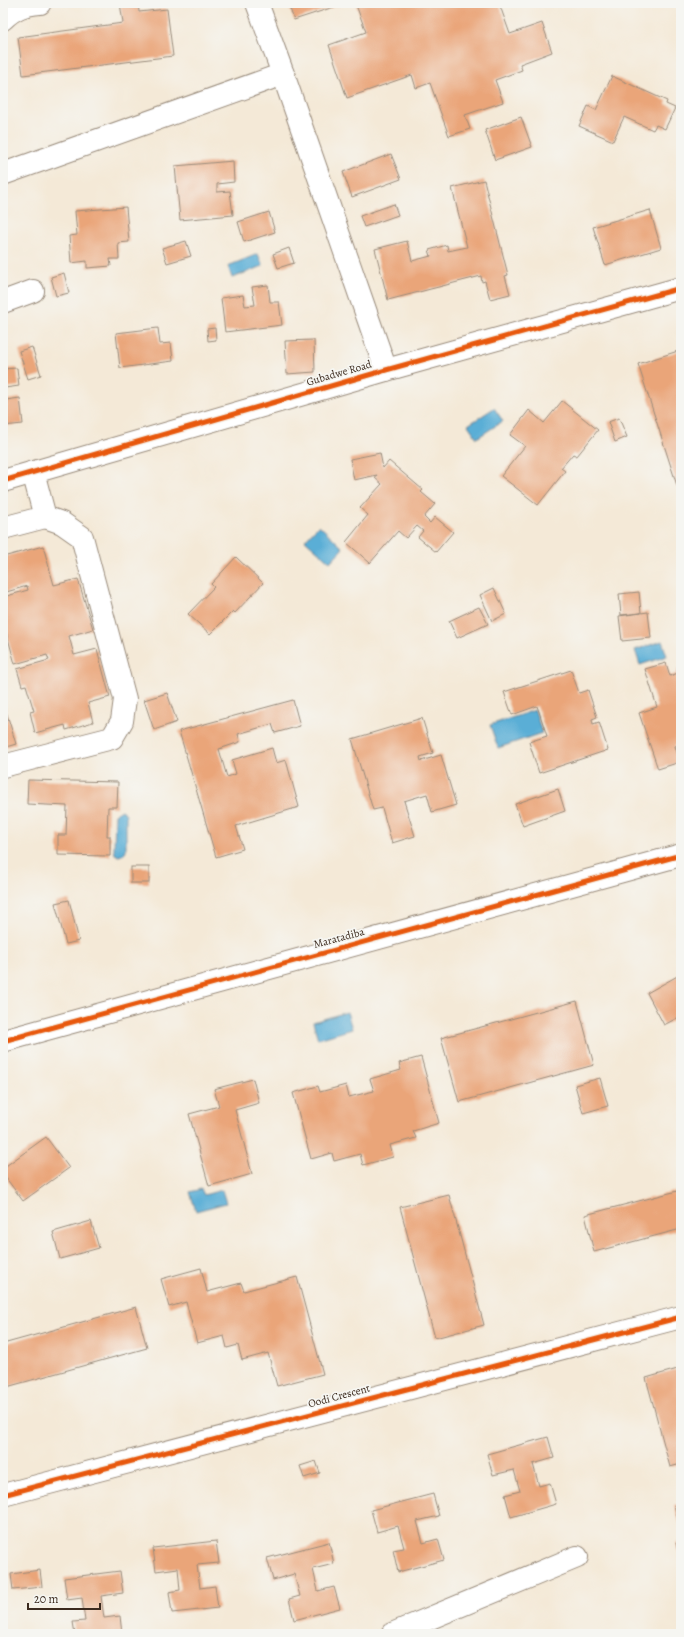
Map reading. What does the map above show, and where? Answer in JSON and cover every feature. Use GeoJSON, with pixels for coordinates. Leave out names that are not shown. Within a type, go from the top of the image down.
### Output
{"type":"FeatureCollection","features":[{"type":"Feature","properties":{"kind":"street"},"geometry":{"type":"LineString","coordinates":[[3,19],[13,10],[26,4],[40,3]]}},
{"type":"Feature","properties":{"kind":"street"},"geometry":{"type":"LineString","coordinates":[[257,3],[284,74],[386,370]]}},
{"type":"Feature","properties":{"kind":"street"},"geometry":{"type":"LineString","coordinates":[[3,174],[284,74]]}},
{"type":"Feature","properties":{"kind":"street","name":"Gubadwe Road"},"geometry":{"type":"LineString","coordinates":[[3,481],[386,370],[681,288]]}},
{"type":"Feature","properties":{"kind":"street"},"geometry":{"type":"LineString","coordinates":[[3,302],[33,291]]}},
{"type":"Feature","properties":{"kind":"street"},"geometry":{"type":"LineString","coordinates":[[33,472],[45,517]]}},
{"type":"Feature","properties":{"kind":"street"},"geometry":{"type":"LineString","coordinates":[[3,528],[45,517],[62,523],[82,537],[125,699],[122,721],[112,738],[3,766]]}},
{"type":"Feature","properties":{"kind":"street","name":"Maratadiba"},"geometry":{"type":"LineString","coordinates":[[3,1041],[681,855]]}},
{"type":"Feature","properties":{"kind":"street","name":"Oodi Crescent"},"geometry":{"type":"LineString","coordinates":[[3,1495],[681,1316]]}},
{"type":"Feature","properties":{"kind":"street"},"geometry":{"type":"LineString","coordinates":[[392,1634],[577,1557]]}},
{"type":"Feature","properties":{"kind":"water"},"geometry":{"type":"Polygon","coordinates":[[[258,254],[263,266],[232,278],[228,266],[258,254]]]}},
{"type":"Feature","properties":{"kind":"water"},"geometry":{"type":"Polygon","coordinates":[[[494,408],[503,421],[477,438],[468,425],[494,408]]]}},
{"type":"Feature","properties":{"kind":"water"},"geometry":{"type":"Polygon","coordinates":[[[319,525],[343,548],[330,562],[305,540],[319,525]]]}},
{"type":"Feature","properties":{"kind":"water"},"geometry":{"type":"Polygon","coordinates":[[[662,641],[667,656],[640,665],[635,650],[662,641]]]}},
{"type":"Feature","properties":{"kind":"water"},"geometry":{"type":"Polygon","coordinates":[[[535,710],[542,733],[498,748],[490,725],[535,710]]]}},
{"type":"Feature","properties":{"kind":"water"},"geometry":{"type":"Polygon","coordinates":[[[121,810],[126,814],[126,850],[124,854],[119,856],[115,854],[114,850],[115,814],[121,810]]]}},
{"type":"Feature","properties":{"kind":"water"},"geometry":{"type":"Polygon","coordinates":[[[347,1012],[352,1029],[318,1039],[313,1022],[347,1012]]]}},
{"type":"Feature","properties":{"kind":"water"},"geometry":{"type":"Polygon","coordinates":[[[201,1189],[204,1195],[222,1190],[226,1203],[196,1211],[190,1192],[201,1189]]]}},
{"type":"Feature","properties":{"kind":"building"},"geometry":{"type":"Polygon","coordinates":[[[120,3],[138,3],[139,12],[167,9],[173,56],[23,75],[18,37],[123,23],[120,3]]]}},
{"type":"Feature","properties":{"kind":"building"},"geometry":{"type":"Polygon","coordinates":[[[288,3],[340,3],[340,5],[294,20],[288,3]]]}},
{"type":"Feature","properties":{"kind":"building"},"geometry":{"type":"Polygon","coordinates":[[[362,3],[499,3],[510,34],[542,23],[552,52],[520,64],[522,70],[495,80],[503,102],[465,115],[470,129],[449,136],[430,83],[416,88],[412,75],[347,98],[329,45],[366,32],[356,5],[362,3]]]}},
{"type":"Feature","properties":{"kind":"building"},"geometry":{"type":"Polygon","coordinates":[[[612,76],[667,101],[666,104],[675,108],[665,129],[656,125],[653,130],[624,117],[613,141],[579,126],[588,106],[596,110],[612,76]]]}},
{"type":"Feature","properties":{"kind":"building"},"geometry":{"type":"Polygon","coordinates":[[[521,117],[532,147],[495,160],[485,130],[521,117]]]}},
{"type":"Feature","properties":{"kind":"building"},"geometry":{"type":"Polygon","coordinates":[[[391,154],[401,179],[352,197],[343,172],[391,154]]]}},
{"type":"Feature","properties":{"kind":"building"},"geometry":{"type":"Polygon","coordinates":[[[233,161],[234,182],[217,184],[217,192],[230,191],[233,215],[180,220],[175,166],[233,161]]]}},
{"type":"Feature","properties":{"kind":"building"},"geometry":{"type":"Polygon","coordinates":[[[484,180],[508,275],[505,276],[510,294],[490,299],[485,281],[482,282],[481,276],[388,300],[375,249],[407,241],[412,261],[431,256],[429,250],[447,245],[448,251],[467,247],[452,188],[484,180]]]}},
{"type":"Feature","properties":{"kind":"building"},"geometry":{"type":"Polygon","coordinates":[[[394,204],[398,215],[364,227],[360,216],[394,204]]]}},
{"type":"Feature","properties":{"kind":"building"},"geometry":{"type":"Polygon","coordinates":[[[126,207],[129,242],[118,243],[119,259],[110,259],[111,266],[87,268],[87,261],[71,263],[69,236],[77,235],[75,211],[126,207]]]}},
{"type":"Feature","properties":{"kind":"building"},"geometry":{"type":"Polygon","coordinates":[[[650,210],[661,248],[605,265],[593,227],[650,210]]]}},
{"type":"Feature","properties":{"kind":"building"},"geometry":{"type":"Polygon","coordinates":[[[269,212],[275,232],[244,242],[238,222],[269,212]]]}},
{"type":"Feature","properties":{"kind":"building"},"geometry":{"type":"Polygon","coordinates":[[[186,241],[191,256],[167,263],[162,248],[186,241]]]}},
{"type":"Feature","properties":{"kind":"building"},"geometry":{"type":"Polygon","coordinates":[[[289,248],[294,263],[278,268],[273,254],[289,248]]]}},
{"type":"Feature","properties":{"kind":"building"},"geometry":{"type":"Polygon","coordinates":[[[64,273],[69,293],[56,296],[51,277],[64,273]]]}},
{"type":"Feature","properties":{"kind":"building"},"geometry":{"type":"Polygon","coordinates":[[[268,285],[270,302],[279,302],[282,325],[225,332],[221,298],[243,295],[245,306],[255,305],[252,287],[268,285]]]}},
{"type":"Feature","properties":{"kind":"building"},"geometry":{"type":"Polygon","coordinates":[[[158,328],[160,344],[171,343],[173,361],[120,368],[116,333],[158,328]]]}},
{"type":"Feature","properties":{"kind":"building"},"geometry":{"type":"Polygon","coordinates":[[[215,328],[216,340],[208,341],[207,329],[215,328]]]}},
{"type":"Feature","properties":{"kind":"building"},"geometry":{"type":"Polygon","coordinates":[[[314,340],[315,372],[287,374],[285,341],[314,340]]]}},
{"type":"Feature","properties":{"kind":"building"},"geometry":{"type":"Polygon","coordinates":[[[32,347],[41,375],[28,379],[19,351],[32,347]]]}},
{"type":"Feature","properties":{"kind":"building"},"geometry":{"type":"Polygon","coordinates":[[[681,350],[681,498],[638,364],[681,350]]]}},
{"type":"Feature","properties":{"kind":"building"},"geometry":{"type":"Polygon","coordinates":[[[17,368],[19,386],[5,388],[6,400],[20,398],[23,424],[3,426],[3,369],[17,368]]]}},
{"type":"Feature","properties":{"kind":"building"},"geometry":{"type":"Polygon","coordinates":[[[562,401],[598,430],[577,456],[573,454],[561,468],[565,471],[538,505],[501,476],[525,446],[510,435],[529,410],[544,423],[562,401]]]}},
{"type":"Feature","properties":{"kind":"building"},"geometry":{"type":"Polygon","coordinates":[[[619,418],[627,437],[615,442],[608,422],[619,418]]]}},
{"type":"Feature","properties":{"kind":"building"},"geometry":{"type":"Polygon","coordinates":[[[380,453],[383,468],[389,461],[423,490],[421,492],[435,504],[424,517],[430,523],[435,517],[453,532],[436,552],[418,537],[423,531],[417,526],[406,538],[398,531],[370,563],[346,542],[368,515],[360,508],[382,484],[375,478],[377,475],[354,480],[350,459],[380,453]]]}},
{"type":"Feature","properties":{"kind":"building"},"geometry":{"type":"Polygon","coordinates":[[[43,546],[54,585],[78,579],[93,629],[69,636],[74,655],[97,649],[110,697],[88,703],[93,722],[66,730],[65,725],[35,733],[30,712],[34,711],[26,685],[22,686],[17,669],[49,660],[47,655],[15,664],[3,620],[3,597],[28,590],[27,586],[3,593],[3,557],[43,546]]]}},
{"type":"Feature","properties":{"kind":"building"},"geometry":{"type":"Polygon","coordinates":[[[236,557],[263,583],[235,613],[233,611],[210,634],[188,614],[214,587],[211,584],[236,557]]]}},
{"type":"Feature","properties":{"kind":"building"},"geometry":{"type":"Polygon","coordinates":[[[494,588],[506,614],[492,621],[480,595],[494,588]]]}},
{"type":"Feature","properties":{"kind":"building"},"geometry":{"type":"Polygon","coordinates":[[[639,592],[641,613],[621,615],[619,594],[639,592]]]}},
{"type":"Feature","properties":{"kind":"building"},"geometry":{"type":"Polygon","coordinates":[[[479,607],[488,624],[457,638],[449,621],[479,607]]]}},
{"type":"Feature","properties":{"kind":"building"},"geometry":{"type":"Polygon","coordinates":[[[648,612],[651,638],[622,641],[619,616],[648,612]]]}},
{"type":"Feature","properties":{"kind":"building"},"geometry":{"type":"Polygon","coordinates":[[[666,663],[670,676],[678,673],[677,670],[681,669],[681,744],[675,746],[680,762],[658,769],[639,713],[657,707],[645,669],[666,663]]]}},
{"type":"Feature","properties":{"kind":"building"},"geometry":{"type":"Polygon","coordinates":[[[571,670],[579,693],[588,690],[597,717],[592,719],[593,724],[599,722],[608,750],[539,773],[529,742],[547,736],[537,706],[512,715],[504,692],[571,670]]]}},
{"type":"Feature","properties":{"kind":"building"},"geometry":{"type":"Polygon","coordinates":[[[167,693],[177,722],[154,730],[144,700],[167,693]]]}},
{"type":"Feature","properties":{"kind":"building"},"geometry":{"type":"Polygon","coordinates":[[[293,700],[300,726],[275,733],[272,724],[238,734],[240,742],[219,749],[227,777],[236,774],[232,760],[272,748],[276,763],[286,760],[299,807],[236,826],[243,849],[216,857],[179,731],[293,700]]]}},
{"type":"Feature","properties":{"kind":"building"},"geometry":{"type":"Polygon","coordinates":[[[3,701],[16,744],[3,748],[3,701]]]}},
{"type":"Feature","properties":{"kind":"building"},"geometry":{"type":"Polygon","coordinates":[[[422,718],[433,753],[420,757],[421,761],[441,755],[456,805],[432,812],[427,794],[404,801],[415,836],[392,843],[382,808],[373,810],[352,739],[422,718]]]}},
{"type":"Feature","properties":{"kind":"building"},"geometry":{"type":"Polygon","coordinates":[[[28,780],[118,782],[117,807],[108,807],[107,836],[110,836],[110,856],[58,855],[58,835],[66,835],[67,806],[27,804],[28,780]]]}},
{"type":"Feature","properties":{"kind":"building"},"geometry":{"type":"Polygon","coordinates":[[[558,789],[565,811],[523,826],[515,804],[558,789]]]}},
{"type":"Feature","properties":{"kind":"building"},"geometry":{"type":"Polygon","coordinates":[[[131,867],[149,867],[149,883],[131,883],[131,867]]]}},
{"type":"Feature","properties":{"kind":"building"},"geometry":{"type":"Polygon","coordinates":[[[69,900],[79,941],[66,944],[55,903],[69,900]]]}},
{"type":"Feature","properties":{"kind":"building"},"geometry":{"type":"Polygon","coordinates":[[[681,974],[681,1016],[664,1025],[647,993],[681,974]]]}},
{"type":"Feature","properties":{"kind":"building"},"geometry":{"type":"Polygon","coordinates":[[[577,1001],[594,1065],[459,1102],[441,1038],[577,1001]]]}},
{"type":"Feature","properties":{"kind":"building"},"geometry":{"type":"Polygon","coordinates":[[[421,1057],[439,1123],[413,1131],[416,1138],[390,1145],[393,1157],[363,1165],[360,1154],[334,1161],[332,1153],[311,1159],[293,1093],[318,1086],[320,1092],[346,1085],[349,1097],[374,1091],[370,1079],[401,1070],[399,1063],[421,1057]]]}},
{"type":"Feature","properties":{"kind":"building"},"geometry":{"type":"Polygon","coordinates":[[[600,1078],[608,1106],[583,1113],[575,1085],[600,1078]]]}},
{"type":"Feature","properties":{"kind":"building"},"geometry":{"type":"Polygon","coordinates":[[[253,1079],[259,1103],[235,1110],[252,1174],[209,1186],[189,1114],[219,1106],[214,1089],[253,1079]]]}},
{"type":"Feature","properties":{"kind":"building"},"geometry":{"type":"Polygon","coordinates":[[[46,1137],[69,1168],[23,1201],[3,1174],[3,1168],[46,1137]]]}},
{"type":"Feature","properties":{"kind":"building"},"geometry":{"type":"Polygon","coordinates":[[[681,1190],[681,1229],[594,1252],[585,1215],[681,1190]]]}},
{"type":"Feature","properties":{"kind":"building"},"geometry":{"type":"Polygon","coordinates":[[[449,1195],[484,1325],[435,1338],[400,1207],[449,1195]]]}},
{"type":"Feature","properties":{"kind":"building"},"geometry":{"type":"Polygon","coordinates":[[[91,1221],[99,1248],[60,1259],[53,1232],[91,1221]]]}},
{"type":"Feature","properties":{"kind":"building"},"geometry":{"type":"Polygon","coordinates":[[[201,1268],[207,1292],[241,1283],[244,1291],[297,1277],[323,1374],[277,1386],[268,1353],[242,1360],[238,1345],[227,1348],[224,1336],[197,1343],[186,1302],[169,1307],[161,1279],[201,1268]]]}},
{"type":"Feature","properties":{"kind":"building"},"geometry":{"type":"Polygon","coordinates":[[[136,1307],[147,1348],[3,1388],[3,1344],[136,1307]]]}},
{"type":"Feature","properties":{"kind":"building"},"geometry":{"type":"Polygon","coordinates":[[[681,1368],[681,1464],[670,1467],[646,1378],[681,1368]]]}},
{"type":"Feature","properties":{"kind":"building"},"geometry":{"type":"Polygon","coordinates":[[[548,1437],[554,1458],[533,1464],[539,1486],[550,1483],[556,1504],[511,1517],[505,1495],[520,1491],[514,1470],[493,1475],[487,1454],[548,1437]]]}},
{"type":"Feature","properties":{"kind":"building"},"geometry":{"type":"Polygon","coordinates":[[[316,1461],[320,1473],[304,1478],[300,1466],[316,1461]]]}},
{"type":"Feature","properties":{"kind":"building"},"geometry":{"type":"Polygon","coordinates":[[[433,1494],[439,1516],[417,1521],[423,1543],[438,1539],[444,1560],[398,1572],[393,1550],[404,1548],[398,1526],[377,1532],[371,1510],[433,1494]]]}},
{"type":"Feature","properties":{"kind":"building"},"geometry":{"type":"Polygon","coordinates":[[[681,1504],[681,1528],[674,1505],[681,1504]]]}},
{"type":"Feature","properties":{"kind":"building"},"geometry":{"type":"Polygon","coordinates":[[[216,1541],[219,1563],[197,1565],[200,1588],[215,1586],[218,1608],[172,1613],[169,1592],[180,1590],[178,1568],[156,1571],[153,1548],[216,1541]]]}},
{"type":"Feature","properties":{"kind":"building"},"geometry":{"type":"Polygon","coordinates":[[[329,1542],[334,1564],[313,1569],[318,1591],[334,1587],[340,1608],[294,1620],[289,1599],[300,1596],[294,1574],[273,1580],[267,1558],[329,1542]]]}},
{"type":"Feature","properties":{"kind":"building"},"geometry":{"type":"Polygon","coordinates":[[[681,1542],[681,1560],[680,1560],[676,1543],[681,1542]]]}},
{"type":"Feature","properties":{"kind":"building"},"geometry":{"type":"Polygon","coordinates":[[[40,1570],[42,1587],[13,1590],[11,1574],[40,1570]]]}},
{"type":"Feature","properties":{"kind":"building"},"geometry":{"type":"Polygon","coordinates":[[[120,1571],[123,1593],[101,1596],[104,1618],[120,1616],[122,1634],[75,1634],[73,1622],[85,1621],[82,1598],[67,1600],[64,1578],[120,1571]]]}},
{"type":"Feature","properties":{"kind":"cycle path"},"geometry":{"type":"LineString","coordinates":[[3,481],[386,370],[681,288]]}},
{"type":"Feature","properties":{"kind":"cycle path"},"geometry":{"type":"LineString","coordinates":[[3,1041],[681,855]]}},
{"type":"Feature","properties":{"kind":"cycle path"},"geometry":{"type":"LineString","coordinates":[[3,1495],[681,1317]]}}]}
